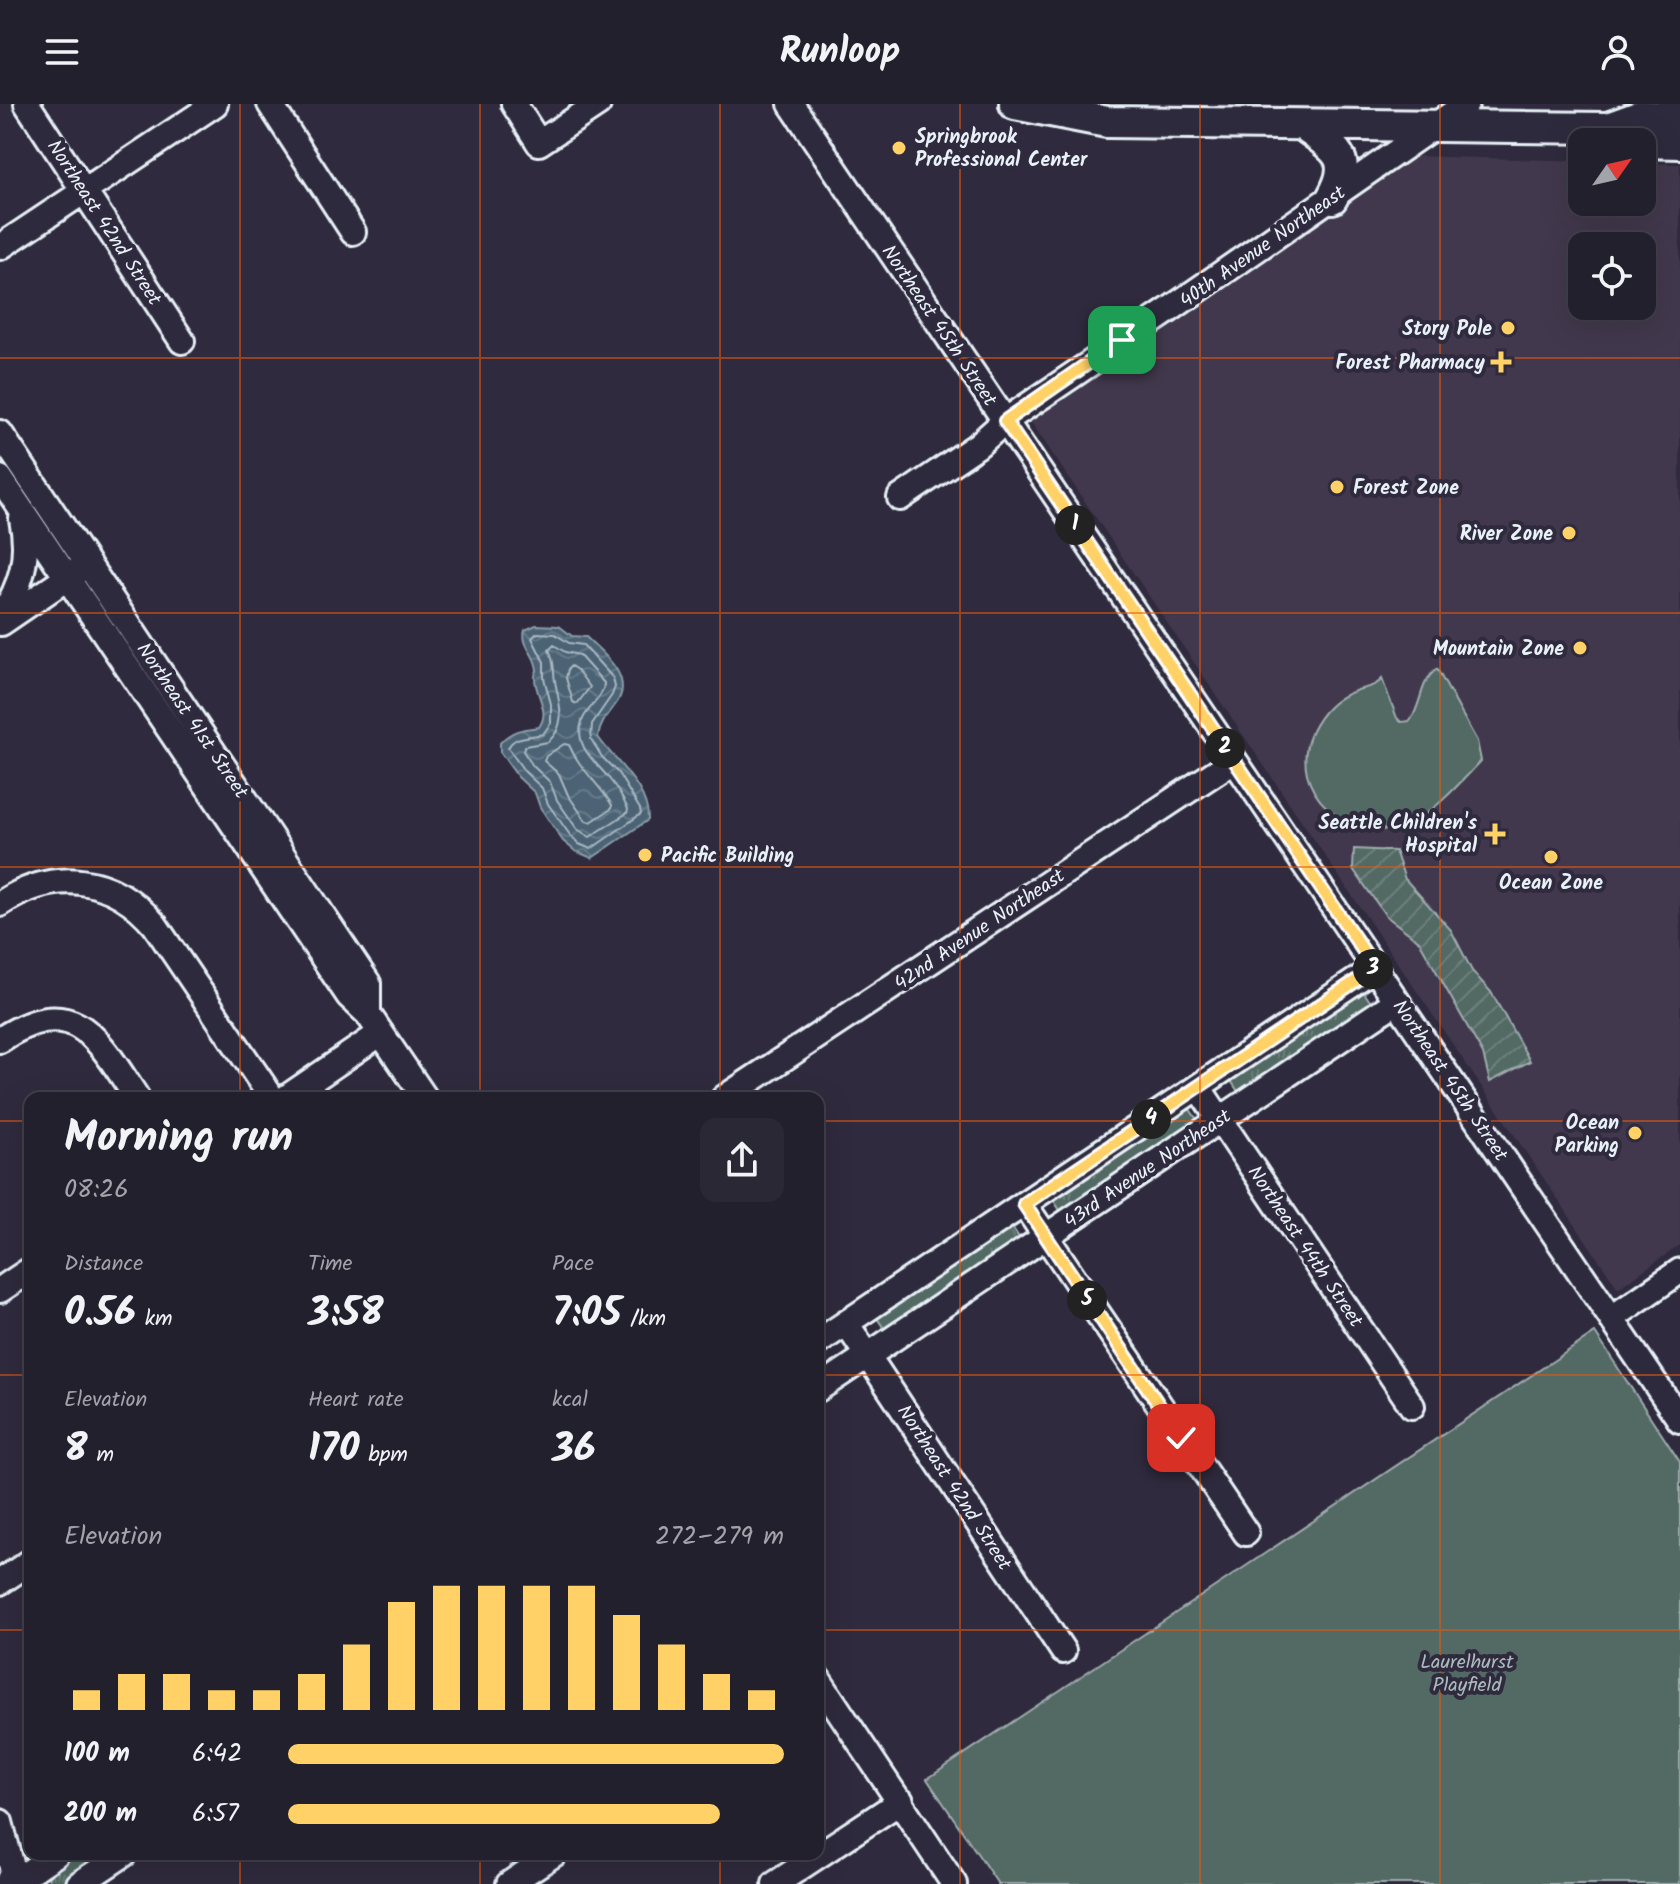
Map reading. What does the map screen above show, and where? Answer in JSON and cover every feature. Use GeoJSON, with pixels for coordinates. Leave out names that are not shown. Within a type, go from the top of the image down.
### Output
{"type":"FeatureCollection","features":[{"type":"Feature","properties":{"kind":"main road"},"geometry":{"type":"LineString","coordinates":[[1015,104],[1107,122],[1608,128],[1641,116],[1680,117]]}},
{"type":"Feature","properties":{"kind":"main road"},"geometry":{"type":"LineString","coordinates":[[1537,104],[1557,127]]}},
{"type":"Feature","properties":{"kind":"main road"},"geometry":{"type":"LineString","coordinates":[[1303,125],[1332,147],[1343,164],[1341,181],[1332,198]]}},
{"type":"Feature","properties":{"kind":"main road"},"geometry":{"type":"LineString","coordinates":[[1656,142],[1680,143]]}},
{"type":"Feature","properties":{"kind":"street","name":"Northeast 42nd Street"},"geometry":{"type":"LineString","coordinates":[[27,104],[182,341]]}},
{"type":"Feature","properties":{"kind":"street"},"geometry":{"type":"LineString","coordinates":[[0,247],[215,104]]}},
{"type":"Feature","properties":{"kind":"street"},"geometry":{"type":"LineString","coordinates":[[270,104],[353,232]]}},
{"type":"Feature","properties":{"kind":"street"},"geometry":{"type":"LineString","coordinates":[[514,104],[539,143],[598,104]]}},
{"type":"Feature","properties":{"kind":"street","name":"Northeast 45th Street"},"geometry":{"type":"LineString","coordinates":[[791,104],[1680,1420]]}},
{"type":"Feature","properties":{"kind":"street","name":"40th Avenue Northeast"},"geometry":{"type":"LineString","coordinates":[[900,498],[978,445],[1005,421],[1466,104]]}},
{"type":"Feature","properties":{"kind":"street","name":"Northeast 41st Street"},"geometry":{"type":"LineString","coordinates":[[0,433],[368,983],[375,1023]]}},
{"type":"Feature","properties":{"kind":"street","name":"Northeast 41st Street"},"geometry":{"type":"LineString","coordinates":[[0,478],[349,996],[375,1023],[421,1092]]}},
{"type":"Feature","properties":{"kind":"street"},"geometry":{"type":"LineString","coordinates":[[0,617],[19,583],[25,560],[27,542],[20,509]]}},
{"type":"Feature","properties":{"kind":"street"},"geometry":{"type":"LineString","coordinates":[[0,623],[88,563]]}},
{"type":"Feature","properties":{"kind":"street","name":"42nd Avenue Northeast"},"geometry":{"type":"LineString","coordinates":[[733,1092],[1234,760]]}},
{"type":"Feature","properties":{"kind":"street"},"geometry":{"type":"LineString","coordinates":[[0,904],[25,889],[54,882],[84,883],[124,895],[155,925],[268,1092]]}},
{"type":"Feature","properties":{"kind":"street","name":"43rd Avenue Northeast"},"geometry":{"type":"LineString","coordinates":[[824,1338],[1375,968]]}},
{"type":"Feature","properties":{"kind":"street","name":"43rd Avenue Northeast"},"geometry":{"type":"LineString","coordinates":[[824,1385],[1397,1001]]}},
{"type":"Feature","properties":{"kind":"street"},"geometry":{"type":"LineString","coordinates":[[0,1040],[32,1022],[61,1020],[75,1024],[99,1041],[133,1092]]}},
{"type":"Feature","properties":{"kind":"street"},"geometry":{"type":"LineString","coordinates":[[293,1092],[375,1023]]}},
{"type":"Feature","properties":{"kind":"street","name":"Northeast 44th Street"},"geometry":{"type":"LineString","coordinates":[[1198,1087],[1412,1406]]}},
{"type":"Feature","properties":{"kind":"street"},"geometry":{"type":"LineString","coordinates":[[1024,1204],[1246,1533]]}},
{"type":"Feature","properties":{"kind":"street"},"geometry":{"type":"LineString","coordinates":[[1612,1318],[1680,1271]]}},
{"type":"Feature","properties":{"kind":"street"},"geometry":{"type":"LineString","coordinates":[[0,1290],[24,1274]]}},
{"type":"Feature","properties":{"kind":"street","name":"Northeast 42nd Street"},"geometry":{"type":"LineString","coordinates":[[846,1323],[1063,1651]]}},
{"type":"Feature","properties":{"kind":"street"},"geometry":{"type":"LineString","coordinates":[[0,1582],[24,1566]]}},
{"type":"Feature","properties":{"kind":"street"},"geometry":{"type":"LineString","coordinates":[[824,1688],[954,1884]]}},
{"type":"Feature","properties":{"kind":"street"},"geometry":{"type":"LineString","coordinates":[[824,1852],[901,1801]]}},
{"type":"Feature","properties":{"kind":"street"},"geometry":{"type":"LineString","coordinates":[[0,1822],[20,1878],[47,1860]]}},
{"type":"Feature","properties":{"kind":"street"},"geometry":{"type":"LineString","coordinates":[[79,1884],[115,1860]]}},
{"type":"Feature","properties":{"kind":"street"},"geometry":{"type":"LineString","coordinates":[[509,1884],[545,1860]]}},
{"type":"Feature","properties":{"kind":"street"},"geometry":{"type":"LineString","coordinates":[[775,1884],[811,1860]]}},
{"type":"Feature","properties":{"kind":"shaded area","name":"Seattle Children's Hospital"},"geometry":{"type":"Polygon","coordinates":[[[1412,156],[1568,161],[1568,216],[1656,216],[1656,163],[1680,164],[1680,1245],[1618,1288],[1031,422],[1412,156]]]}},
{"type":"Feature","properties":{"kind":"green space"},"geometry":{"type":"Polygon","coordinates":[[[1437,669],[1477,741],[1481,761],[1437,805],[1407,825],[1385,830],[1364,828],[1345,820],[1328,808],[1315,792],[1307,774],[1306,753],[1315,725],[1338,700],[1382,679],[1397,718],[1401,722],[1410,721],[1427,680],[1437,669]]]}},
{"type":"Feature","properties":{"kind":"green space"},"geometry":{"type":"Polygon","coordinates":[[[1354,849],[1395,851],[1405,879],[1451,930],[1472,971],[1491,992],[1530,1061],[1490,1082],[1483,1054],[1419,941],[1386,916],[1353,869],[1354,849]]]}},
{"type":"Feature","properties":{"kind":"green space"},"geometry":{"type":"Polygon","coordinates":[[[1360,987],[1372,1004],[1239,1093],[1228,1076],[1360,987]]]}},
{"type":"Feature","properties":{"kind":"green space"},"geometry":{"type":"Polygon","coordinates":[[[1187,1105],[1198,1121],[1061,1212],[1051,1196],[1187,1105]]]}},
{"type":"Feature","properties":{"kind":"green space"},"geometry":{"type":"Polygon","coordinates":[[[1010,1224],[1020,1239],[885,1330],[875,1315],[1010,1224]]]}},
{"type":"Feature","properties":{"kind":"green space","name":"Laurelhurst Playfield"},"geometry":{"type":"Polygon","coordinates":[[[1595,1333],[1680,1462],[1680,1884],[998,1884],[927,1779],[1595,1333]]]}},
{"type":"Feature","properties":{"kind":"green space"},"geometry":{"type":"Polygon","coordinates":[[[63,1860],[99,1860],[65,1884],[49,1882],[48,1870],[63,1860]]]}},
{"type":"Feature","properties":{"kind":"water"},"geometry":{"type":"Polygon","coordinates":[[[536,625],[559,626],[572,636],[586,637],[620,676],[621,694],[602,723],[598,737],[637,786],[647,808],[648,820],[592,858],[575,851],[563,841],[540,807],[535,793],[518,777],[500,752],[500,743],[508,735],[539,727],[542,721],[543,709],[535,678],[537,668],[524,635],[525,630],[536,625]]]}},
{"type":"Feature","properties":{"kind":"place","name":"Springbrook Professional Center"},"geometry":{"type":"Point","coordinates":[899,148]}},
{"type":"Feature","properties":{"kind":"place","name":"Story Pole"},"geometry":{"type":"Point","coordinates":[1508,328]}},
{"type":"Feature","properties":{"kind":"place","name":"Forest Pharmacy"},"geometry":{"type":"Point","coordinates":[1501,362]}},
{"type":"Feature","properties":{"kind":"place","name":"Forest Zone"},"geometry":{"type":"Point","coordinates":[1337,487]}},
{"type":"Feature","properties":{"kind":"place","name":"River Zone"},"geometry":{"type":"Point","coordinates":[1569,533]}},
{"type":"Feature","properties":{"kind":"place","name":"Mountain Zone"},"geometry":{"type":"Point","coordinates":[1580,648]}},
{"type":"Feature","properties":{"kind":"place","name":"Seattle Children's Hospital"},"geometry":{"type":"Point","coordinates":[1495,834]}},
{"type":"Feature","properties":{"kind":"place","name":"Pacific Building"},"geometry":{"type":"Point","coordinates":[645,855]}},
{"type":"Feature","properties":{"kind":"place","name":"Ocean Zone"},"geometry":{"type":"Point","coordinates":[1551,857]}},
{"type":"Feature","properties":{"kind":"place","name":"Ocean Parking"},"geometry":{"type":"Point","coordinates":[1635,1133]}},
{"type":"Feature","properties":{"kind":"route"},"geometry":{"type":"LineString","coordinates":[[1122,340],[1005,421],[1375,968],[1024,1204],[1181,1438]]}}]}
